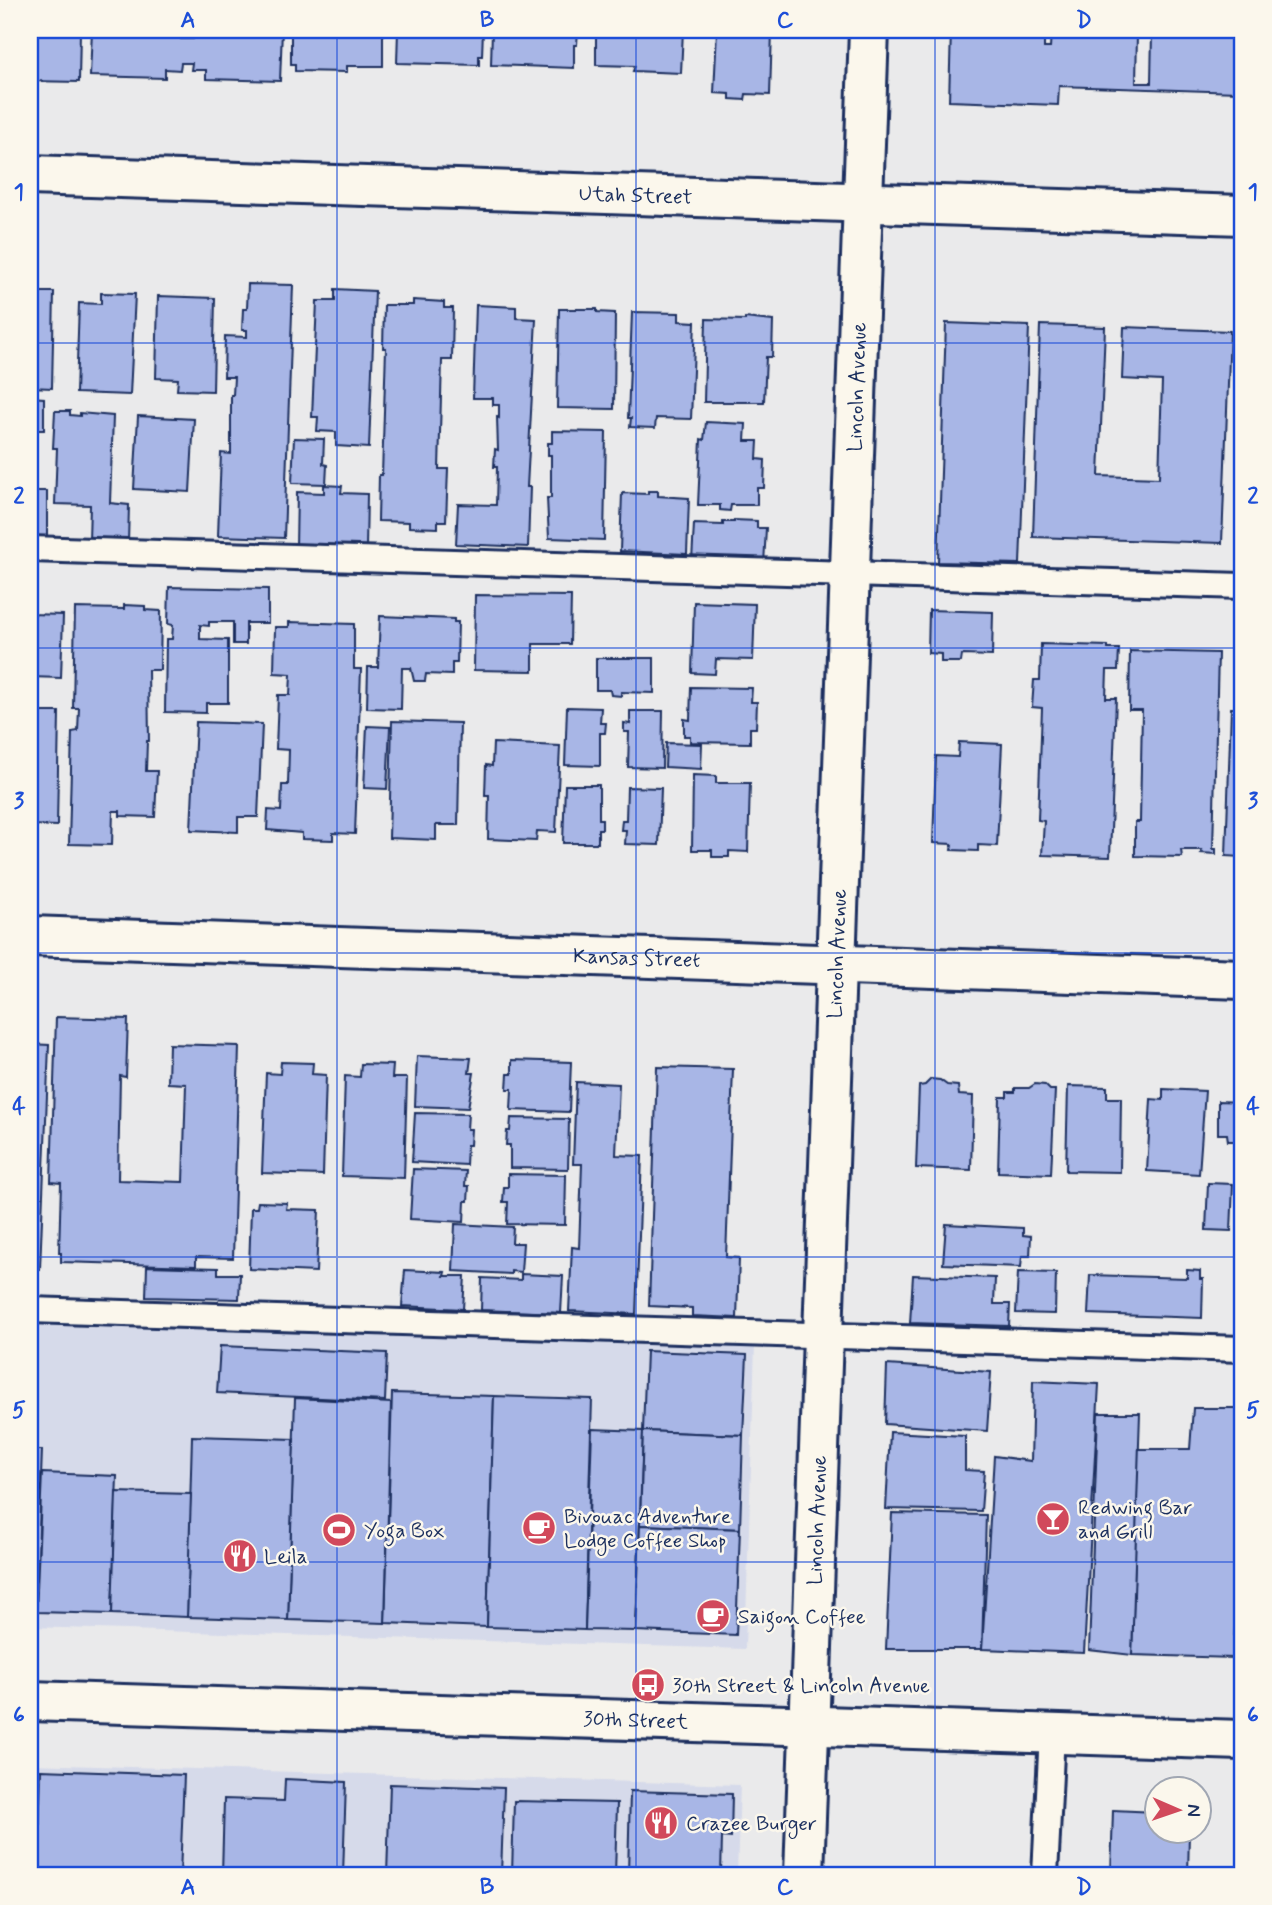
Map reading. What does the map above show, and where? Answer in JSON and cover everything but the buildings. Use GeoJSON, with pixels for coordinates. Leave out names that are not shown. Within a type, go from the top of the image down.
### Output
{"type":"FeatureCollection","features":[{"type":"Feature","properties":{"kind":"street","name":"Lincoln Avenue"},"geometry":{"type":"LineString","coordinates":[[804,1875],[869,30]]}},
{"type":"Feature","properties":{"kind":"street","name":"Utah Street"},"geometry":{"type":"LineString","coordinates":[[30,176],[1242,215]]}},
{"type":"Feature","properties":{"kind":"street","name":"Kansas Street"},"geometry":{"type":"LineString","coordinates":[[30,936],[1242,979]]}},
{"type":"Feature","properties":{"kind":"street","name":"30th Street"},"geometry":{"type":"LineString","coordinates":[[30,1701],[544,1715],[809,1727],[1242,1740]]}},
{"type":"Feature","properties":{"kind":"lane"},"geometry":{"type":"LineString","coordinates":[[30,549],[1242,586]]}},
{"type":"Feature","properties":{"kind":"lane"},"geometry":{"type":"LineString","coordinates":[[30,1310],[1242,1349]]}},
{"type":"Feature","properties":{"kind":"lane"},"geometry":{"type":"LineString","coordinates":[[1045,1875],[1052,1733]]}},
{"type":"Feature","properties":{"kind":"shaded area"},"geometry":{"type":"Polygon","coordinates":[[[30,1322],[755,1345],[745,1649],[30,1627],[30,1322]]]}},
{"type":"Feature","properties":{"kind":"shaded area"},"geometry":{"type":"Polygon","coordinates":[[[30,1764],[740,1785],[737,1875],[30,1875],[30,1764]]]}},
{"type":"Feature","properties":{"kind":"place","name":"Redwing Bar and Grill"},"geometry":{"type":"Point","coordinates":[1053,1519]}},
{"type":"Feature","properties":{"kind":"place","name":"Bivouac Adventure Lodge Coffee Shop"},"geometry":{"type":"Point","coordinates":[539,1528]}},
{"type":"Feature","properties":{"kind":"place","name":"Yoga Box"},"geometry":{"type":"Point","coordinates":[339,1530]}},
{"type":"Feature","properties":{"kind":"place","name":"Leila"},"geometry":{"type":"Point","coordinates":[240,1556]}},
{"type":"Feature","properties":{"kind":"place","name":"Saigon Coffee"},"geometry":{"type":"Point","coordinates":[713,1616]}},
{"type":"Feature","properties":{"kind":"place","name":"30th Street & Lincoln Avenue"},"geometry":{"type":"Point","coordinates":[648,1685]}},
{"type":"Feature","properties":{"kind":"place","name":"Crazee Burger"},"geometry":{"type":"Point","coordinates":[661,1823]}}]}
